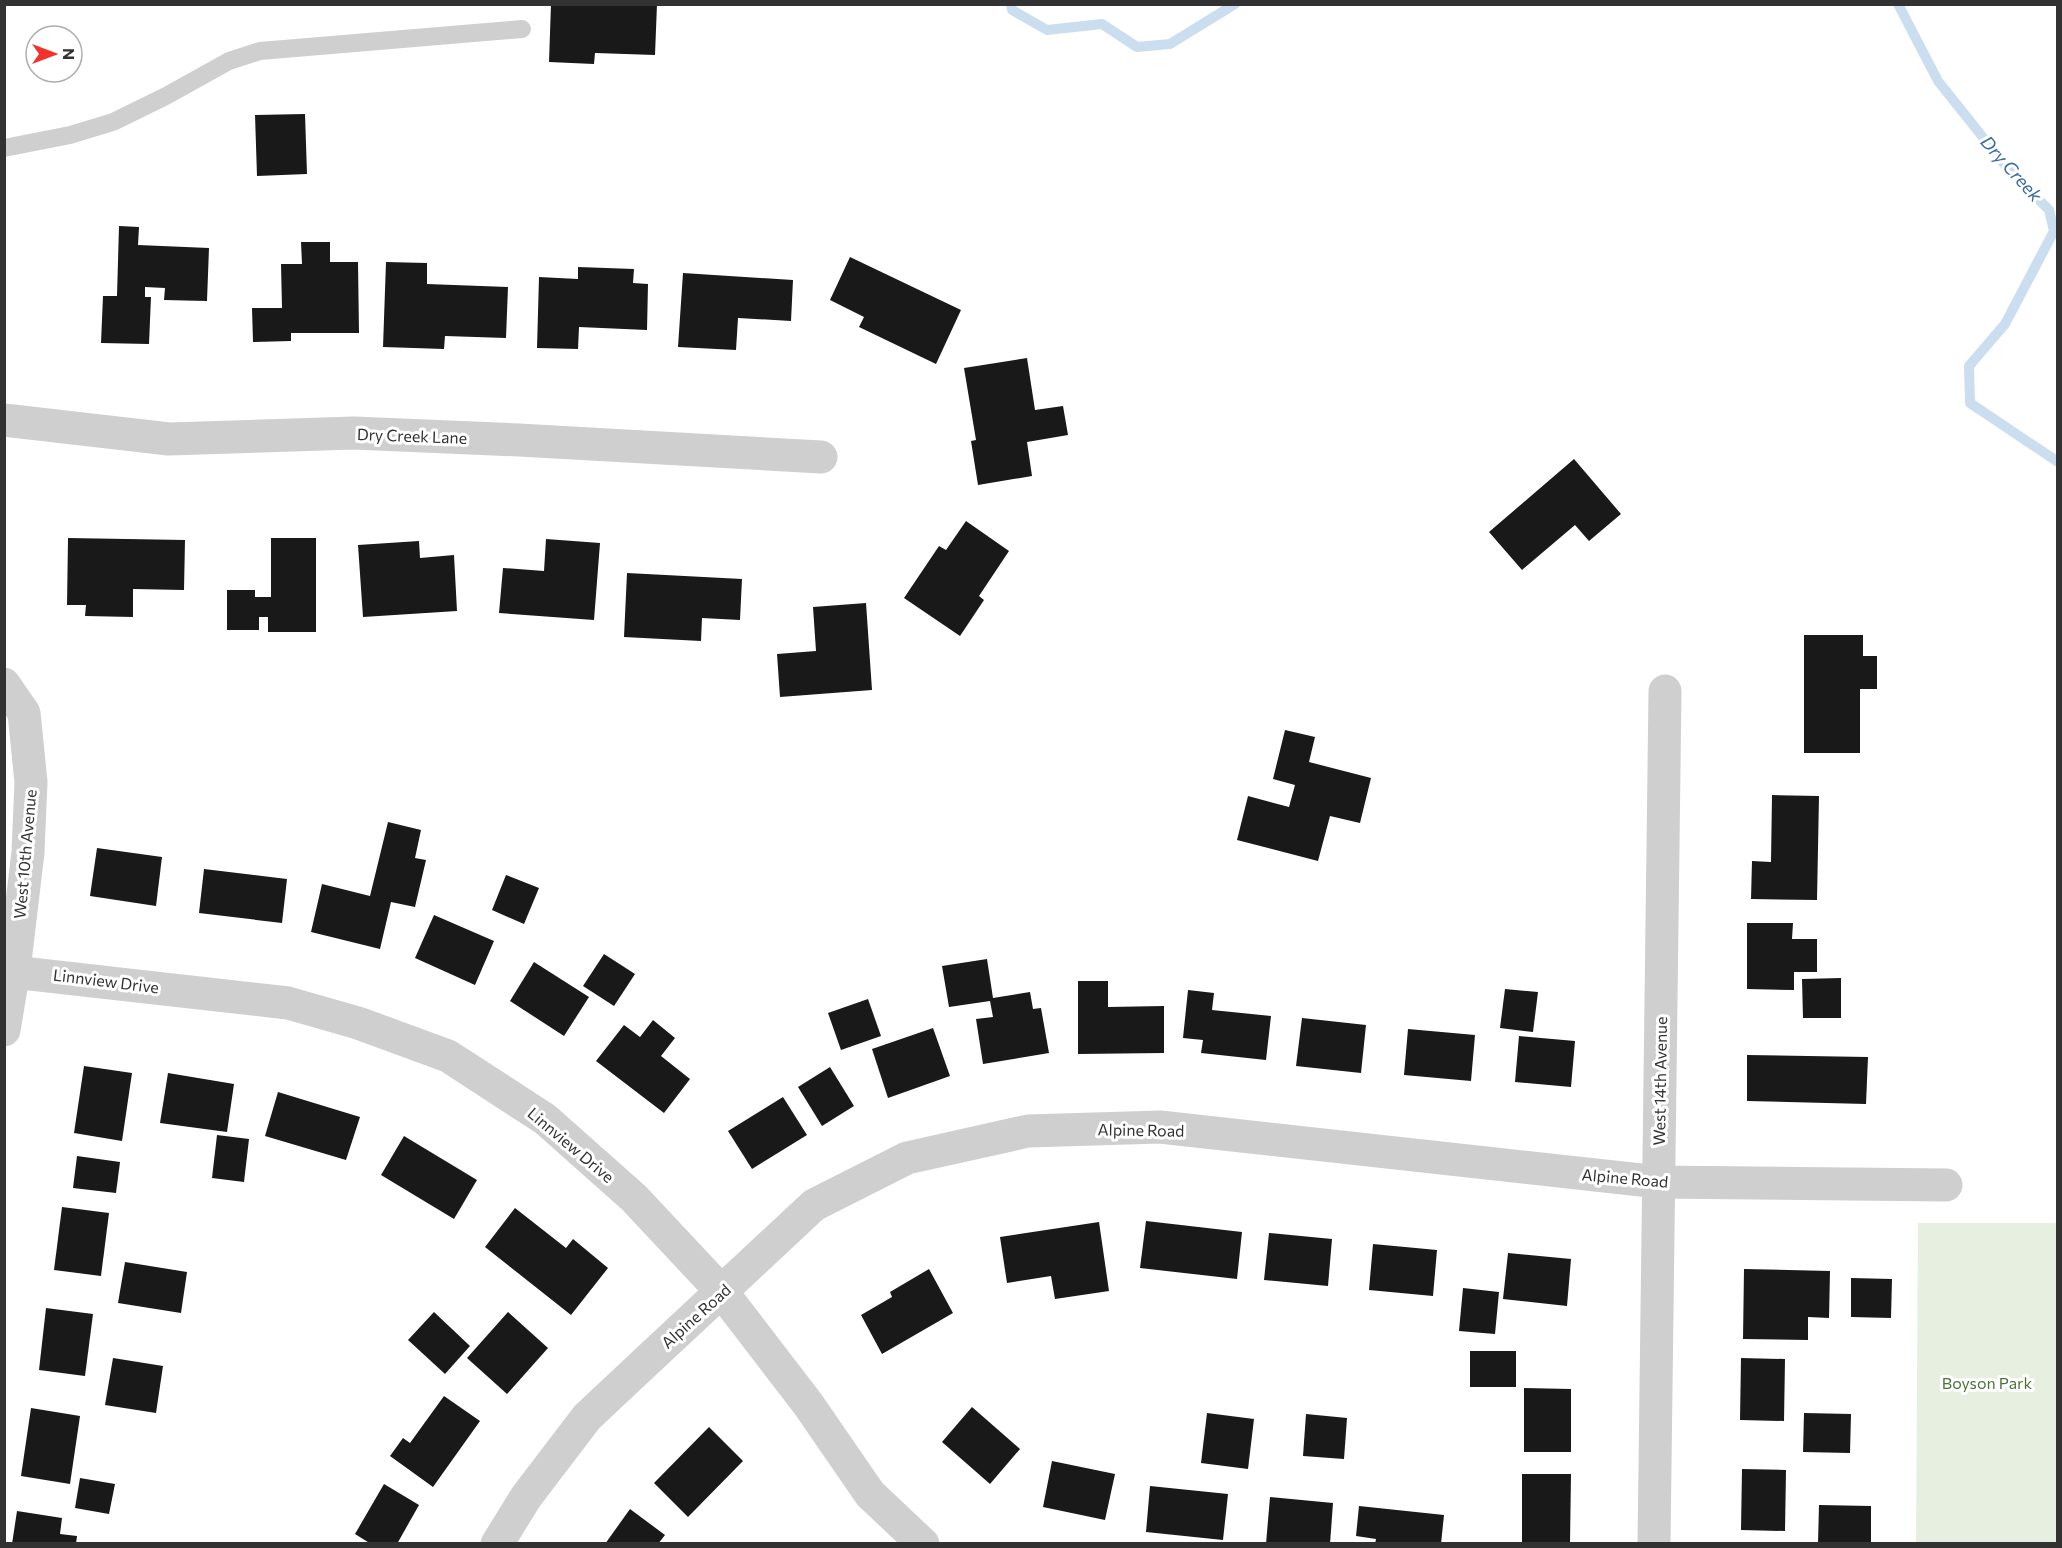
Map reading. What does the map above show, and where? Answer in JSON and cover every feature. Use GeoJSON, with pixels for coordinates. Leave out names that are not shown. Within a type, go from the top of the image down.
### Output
{"type":"FeatureCollection","features":[{"type":"Feature","properties":{"kind":"street","name":"Dry Creek Lane"},"geometry":{"type":"LineString","coordinates":[[4,420],[169,439],[354,434],[519,440],[821,457]]}},
{"type":"Feature","properties":{"kind":"street","name":"West 10th Avenue"},"geometry":{"type":"LineString","coordinates":[[4,684],[24,713],[31,782],[28,852],[9,970],[4,1030]]}},
{"type":"Feature","properties":{"kind":"street","name":"West 14th Avenue"},"geometry":{"type":"LineString","coordinates":[[1654,1544],[1665,691]]}},
{"type":"Feature","properties":{"kind":"street","name":"Linnview Drive"},"geometry":{"type":"LineString","coordinates":[[9,970],[288,1003],[358,1023],[448,1056],[545,1119],[634,1198],[722,1292],[808,1404],[870,1494],[923,1544]]}},
{"type":"Feature","properties":{"kind":"street","name":"Alpine Road"},"geometry":{"type":"LineString","coordinates":[[497,1544],[526,1497],[587,1418],[814,1206],[907,1158],[1028,1131],[1160,1127],[1659,1182],[1946,1185]]}},
{"type":"Feature","properties":{"kind":"lane"},"geometry":{"type":"LineString","coordinates":[[4,148],[70,135],[113,122],[166,96],[228,61],[260,51],[522,29]]}},
{"type":"Feature","properties":{"kind":"green space","name":"Boyson Park"},"geometry":{"type":"Polygon","coordinates":[[[1918,1223],[2057,1223],[2057,1543],[1916,1543],[1918,1223]]]}},
{"type":"Feature","properties":{"kind":"building"},"geometry":{"type":"Polygon","coordinates":[[[551,4],[657,4],[655,55],[595,53],[594,64],[549,62],[551,4]]]}},
{"type":"Feature","properties":{"kind":"building"},"geometry":{"type":"Polygon","coordinates":[[[305,114],[307,174],[257,176],[255,115],[305,114]]]}},
{"type":"Feature","properties":{"kind":"building"},"geometry":{"type":"Polygon","coordinates":[[[119,226],[139,227],[138,245],[209,248],[207,301],[164,300],[165,288],[145,287],[145,297],[151,297],[149,344],[101,343],[103,296],[117,296],[119,226]]]}},
{"type":"Feature","properties":{"kind":"building"},"geometry":{"type":"Polygon","coordinates":[[[301,242],[330,242],[330,262],[358,262],[359,333],[291,333],[291,341],[253,342],[252,308],[282,308],[281,264],[302,264],[301,242]]]}},
{"type":"Feature","properties":{"kind":"building"},"geometry":{"type":"Polygon","coordinates":[[[850,257],[961,310],[936,364],[859,327],[864,317],[830,300],[850,257]]]}},
{"type":"Feature","properties":{"kind":"building"},"geometry":{"type":"Polygon","coordinates":[[[386,262],[427,263],[427,284],[508,287],[506,338],[445,336],[444,349],[383,347],[386,262]]]}},
{"type":"Feature","properties":{"kind":"building"},"geometry":{"type":"Polygon","coordinates":[[[578,267],[634,269],[633,283],[648,284],[647,330],[579,327],[578,349],[537,348],[539,277],[578,279],[578,267]]]}},
{"type":"Feature","properties":{"kind":"building"},"geometry":{"type":"Polygon","coordinates":[[[683,273],[793,280],[791,321],[738,318],[736,350],[678,347],[683,273]]]}},
{"type":"Feature","properties":{"kind":"building"},"geometry":{"type":"Polygon","coordinates":[[[1027,358],[1035,410],[1063,406],[1068,435],[1027,442],[1032,476],[978,485],[971,441],[976,440],[964,368],[1027,358]]]}},
{"type":"Feature","properties":{"kind":"building"},"geometry":{"type":"Polygon","coordinates":[[[1574,459],[1621,514],[1589,541],[1575,525],[1522,570],[1489,532],[1574,459]]]}},
{"type":"Feature","properties":{"kind":"building"},"geometry":{"type":"Polygon","coordinates":[[[966,521],[1009,551],[979,596],[984,600],[960,636],[904,598],[939,546],[946,550],[966,521]]]}},
{"type":"Feature","properties":{"kind":"building"},"geometry":{"type":"Polygon","coordinates":[[[68,538],[185,540],[184,590],[133,589],[133,617],[85,616],[86,605],[67,605],[68,538]]]}},
{"type":"Feature","properties":{"kind":"building"},"geometry":{"type":"Polygon","coordinates":[[[271,538],[316,538],[316,632],[268,632],[268,617],[259,617],[259,630],[227,630],[227,590],[255,590],[255,597],[271,597],[271,538]]]}},
{"type":"Feature","properties":{"kind":"building"},"geometry":{"type":"Polygon","coordinates":[[[546,539],[600,543],[594,620],[499,613],[503,568],[544,571],[546,539]]]}},
{"type":"Feature","properties":{"kind":"building"},"geometry":{"type":"Polygon","coordinates":[[[419,541],[420,558],[454,555],[457,611],[363,617],[358,545],[419,541]]]}},
{"type":"Feature","properties":{"kind":"building"},"geometry":{"type":"Polygon","coordinates":[[[627,573],[742,579],[740,620],[702,618],[701,641],[624,637],[627,573]]]}},
{"type":"Feature","properties":{"kind":"building"},"geometry":{"type":"Polygon","coordinates":[[[866,603],[872,690],[780,697],[777,654],[816,651],[813,607],[866,603]]]}},
{"type":"Feature","properties":{"kind":"building"},"geometry":{"type":"Polygon","coordinates":[[[1804,635],[1863,635],[1863,656],[1877,656],[1877,689],[1860,689],[1860,753],[1804,753],[1804,635]]]}},
{"type":"Feature","properties":{"kind":"building"},"geometry":{"type":"Polygon","coordinates":[[[1285,730],[1315,737],[1309,762],[1371,778],[1360,823],[1330,816],[1318,861],[1237,840],[1248,796],[1289,807],[1295,785],[1273,779],[1285,730]]]}},
{"type":"Feature","properties":{"kind":"building"},"geometry":{"type":"Polygon","coordinates":[[[1772,795],[1819,796],[1817,900],[1751,899],[1752,861],[1771,862],[1772,795]]]}},
{"type":"Feature","properties":{"kind":"building"},"geometry":{"type":"Polygon","coordinates":[[[388,822],[421,830],[415,858],[426,860],[415,907],[391,902],[380,949],[311,932],[322,884],[370,896],[388,822]]]}},
{"type":"Feature","properties":{"kind":"building"},"geometry":{"type":"Polygon","coordinates":[[[97,848],[162,857],[156,906],[90,896],[97,848]]]}},
{"type":"Feature","properties":{"kind":"building"},"geometry":{"type":"Polygon","coordinates":[[[204,869],[287,879],[282,923],[199,913],[204,869]]]}},
{"type":"Feature","properties":{"kind":"building"},"geometry":{"type":"Polygon","coordinates":[[[506,875],[539,888],[524,924],[492,910],[506,875]]]}},
{"type":"Feature","properties":{"kind":"building"},"geometry":{"type":"Polygon","coordinates":[[[434,915],[494,941],[475,985],[415,958],[434,915]]]}},
{"type":"Feature","properties":{"kind":"building"},"geometry":{"type":"Polygon","coordinates":[[[1747,923],[1793,923],[1792,939],[1817,939],[1817,972],[1794,972],[1794,990],[1747,989],[1747,923]]]}},
{"type":"Feature","properties":{"kind":"building"},"geometry":{"type":"Polygon","coordinates":[[[604,954],[635,974],[614,1006],[583,986],[604,954]]]}},
{"type":"Feature","properties":{"kind":"building"},"geometry":{"type":"Polygon","coordinates":[[[987,959],[993,998],[1030,992],[1033,1009],[1041,1008],[1049,1053],[983,1064],[976,1019],[993,1017],[990,1001],[949,1007],[942,966],[987,959]]]}},
{"type":"Feature","properties":{"kind":"building"},"geometry":{"type":"Polygon","coordinates":[[[534,962],[589,997],[564,1036],[510,1001],[534,962]]]}},
{"type":"Feature","properties":{"kind":"building"},"geometry":{"type":"Polygon","coordinates":[[[1841,978],[1841,1018],[1803,1018],[1802,979],[1841,978]]]}},
{"type":"Feature","properties":{"kind":"building"},"geometry":{"type":"Polygon","coordinates":[[[1078,981],[1108,981],[1108,1007],[1164,1006],[1164,1053],[1078,1054],[1078,981]]]}},
{"type":"Feature","properties":{"kind":"building"},"geometry":{"type":"Polygon","coordinates":[[[1505,989],[1538,992],[1533,1032],[1500,1028],[1505,989]]]}},
{"type":"Feature","properties":{"kind":"building"},"geometry":{"type":"Polygon","coordinates":[[[1188,990],[1214,993],[1212,1010],[1271,1016],[1266,1060],[1201,1053],[1203,1040],[1183,1038],[1188,990]]]}},
{"type":"Feature","properties":{"kind":"building"},"geometry":{"type":"Polygon","coordinates":[[[868,999],[881,1036],[841,1050],[828,1013],[868,999]]]}},
{"type":"Feature","properties":{"kind":"building"},"geometry":{"type":"Polygon","coordinates":[[[1302,1018],[1366,1025],[1361,1073],[1296,1066],[1302,1018]]]}},
{"type":"Feature","properties":{"kind":"building"},"geometry":{"type":"Polygon","coordinates":[[[653,1020],[675,1038],[661,1056],[690,1079],[664,1113],[596,1061],[624,1025],[640,1037],[653,1020]]]}},
{"type":"Feature","properties":{"kind":"building"},"geometry":{"type":"Polygon","coordinates":[[[933,1028],[950,1076],[888,1098],[872,1049],[933,1028]]]}},
{"type":"Feature","properties":{"kind":"building"},"geometry":{"type":"Polygon","coordinates":[[[1408,1029],[1475,1035],[1471,1081],[1404,1075],[1408,1029]]]}},
{"type":"Feature","properties":{"kind":"building"},"geometry":{"type":"Polygon","coordinates":[[[1519,1036],[1575,1041],[1571,1087],[1515,1082],[1519,1036]]]}},
{"type":"Feature","properties":{"kind":"building"},"geometry":{"type":"Polygon","coordinates":[[[1747,1055],[1868,1057],[1866,1104],[1747,1101],[1747,1055]]]}},
{"type":"Feature","properties":{"kind":"building"},"geometry":{"type":"Polygon","coordinates":[[[84,1066],[132,1073],[122,1141],[74,1133],[84,1066]]]}},
{"type":"Feature","properties":{"kind":"building"},"geometry":{"type":"Polygon","coordinates":[[[830,1067],[854,1106],[822,1126],[798,1087],[830,1067]]]}},
{"type":"Feature","properties":{"kind":"building"},"geometry":{"type":"Polygon","coordinates":[[[168,1073],[234,1084],[227,1132],[160,1123],[168,1073]]]}},
{"type":"Feature","properties":{"kind":"building"},"geometry":{"type":"Polygon","coordinates":[[[278,1092],[360,1117],[346,1160],[265,1136],[278,1092]]]}},
{"type":"Feature","properties":{"kind":"building"},"geometry":{"type":"Polygon","coordinates":[[[783,1097],[807,1135],[752,1169],[728,1131],[783,1097]]]}},
{"type":"Feature","properties":{"kind":"building"},"geometry":{"type":"Polygon","coordinates":[[[217,1135],[249,1139],[244,1182],[212,1178],[217,1135]]]}},
{"type":"Feature","properties":{"kind":"building"},"geometry":{"type":"Polygon","coordinates":[[[404,1136],[477,1180],[454,1219],[381,1175],[404,1136]]]}},
{"type":"Feature","properties":{"kind":"building"},"geometry":{"type":"Polygon","coordinates":[[[77,1156],[120,1162],[116,1193],[73,1188],[77,1156]]]}},
{"type":"Feature","properties":{"kind":"building"},"geometry":{"type":"Polygon","coordinates":[[[62,1207],[109,1213],[101,1276],[54,1270],[62,1207]]]}},
{"type":"Feature","properties":{"kind":"building"},"geometry":{"type":"Polygon","coordinates":[[[515,1208],[566,1248],[573,1239],[608,1268],[571,1315],[485,1247],[515,1208]]]}},
{"type":"Feature","properties":{"kind":"building"},"geometry":{"type":"Polygon","coordinates":[[[1146,1221],[1242,1232],[1237,1279],[1140,1268],[1146,1221]]]}},
{"type":"Feature","properties":{"kind":"building"},"geometry":{"type":"Polygon","coordinates":[[[1099,1222],[1109,1291],[1055,1299],[1051,1276],[1007,1283],[1000,1237],[1099,1222]]]}},
{"type":"Feature","properties":{"kind":"building"},"geometry":{"type":"Polygon","coordinates":[[[1269,1233],[1332,1239],[1328,1286],[1264,1280],[1269,1233]]]}},
{"type":"Feature","properties":{"kind":"building"},"geometry":{"type":"Polygon","coordinates":[[[1373,1244],[1437,1250],[1433,1296],[1369,1290],[1373,1244]]]}},
{"type":"Feature","properties":{"kind":"building"},"geometry":{"type":"Polygon","coordinates":[[[1508,1253],[1571,1259],[1567,1306],[1503,1299],[1508,1253]]]}},
{"type":"Feature","properties":{"kind":"building"},"geometry":{"type":"Polygon","coordinates":[[[125,1262],[187,1272],[181,1313],[118,1303],[125,1262]]]}},
{"type":"Feature","properties":{"kind":"building"},"geometry":{"type":"Polygon","coordinates":[[[929,1269],[953,1313],[882,1354],[861,1315],[892,1297],[890,1292],[929,1269]]]}},
{"type":"Feature","properties":{"kind":"building"},"geometry":{"type":"Polygon","coordinates":[[[1744,1269],[1830,1271],[1829,1318],[1808,1317],[1808,1340],[1743,1339],[1744,1269]]]}},
{"type":"Feature","properties":{"kind":"building"},"geometry":{"type":"Polygon","coordinates":[[[1851,1278],[1892,1279],[1891,1318],[1851,1317],[1851,1278]]]}},
{"type":"Feature","properties":{"kind":"building"},"geometry":{"type":"Polygon","coordinates":[[[1463,1288],[1499,1292],[1495,1334],[1459,1331],[1463,1288]]]}},
{"type":"Feature","properties":{"kind":"building"},"geometry":{"type":"Polygon","coordinates":[[[46,1308],[93,1314],[85,1376],[39,1370],[46,1308]]]}},
{"type":"Feature","properties":{"kind":"building"},"geometry":{"type":"Polygon","coordinates":[[[434,1312],[470,1346],[445,1374],[408,1340],[434,1312]]]}},
{"type":"Feature","properties":{"kind":"building"},"geometry":{"type":"Polygon","coordinates":[[[508,1312],[548,1348],[507,1394],[467,1358],[508,1312]]]}},
{"type":"Feature","properties":{"kind":"building"},"geometry":{"type":"Polygon","coordinates":[[[1470,1351],[1516,1351],[1516,1387],[1470,1387],[1470,1351]]]}},
{"type":"Feature","properties":{"kind":"building"},"geometry":{"type":"Polygon","coordinates":[[[113,1358],[163,1366],[156,1413],[105,1405],[113,1358]]]}},
{"type":"Feature","properties":{"kind":"building"},"geometry":{"type":"Polygon","coordinates":[[[1741,1358],[1785,1359],[1784,1421],[1740,1420],[1741,1358]]]}},
{"type":"Feature","properties":{"kind":"building"},"geometry":{"type":"Polygon","coordinates":[[[1524,1388],[1571,1389],[1571,1452],[1524,1452],[1524,1388]]]}},
{"type":"Feature","properties":{"kind":"building"},"geometry":{"type":"Polygon","coordinates":[[[444,1396],[480,1421],[433,1487],[390,1456],[403,1438],[410,1443],[444,1396]]]}},
{"type":"Feature","properties":{"kind":"building"},"geometry":{"type":"Polygon","coordinates":[[[972,1407],[1020,1449],[990,1484],[942,1442],[972,1407]]]}},
{"type":"Feature","properties":{"kind":"building"},"geometry":{"type":"Polygon","coordinates":[[[31,1408],[80,1416],[70,1484],[21,1476],[31,1408]]]}},
{"type":"Feature","properties":{"kind":"building"},"geometry":{"type":"Polygon","coordinates":[[[1207,1413],[1254,1419],[1248,1469],[1201,1463],[1207,1413]]]}},
{"type":"Feature","properties":{"kind":"building"},"geometry":{"type":"Polygon","coordinates":[[[1804,1413],[1851,1414],[1850,1453],[1803,1452],[1804,1413]]]}},
{"type":"Feature","properties":{"kind":"building"},"geometry":{"type":"Polygon","coordinates":[[[1306,1414],[1347,1418],[1344,1459],[1303,1456],[1306,1414]]]}},
{"type":"Feature","properties":{"kind":"building"},"geometry":{"type":"Polygon","coordinates":[[[709,1427],[743,1461],[688,1517],[654,1483],[709,1427]]]}},
{"type":"Feature","properties":{"kind":"building"},"geometry":{"type":"Polygon","coordinates":[[[1052,1461],[1115,1474],[1105,1520],[1043,1507],[1052,1461]]]}},
{"type":"Feature","properties":{"kind":"building"},"geometry":{"type":"Polygon","coordinates":[[[1742,1469],[1786,1470],[1785,1531],[1741,1530],[1742,1469]]]}},
{"type":"Feature","properties":{"kind":"building"},"geometry":{"type":"Polygon","coordinates":[[[1522,1474],[1571,1474],[1570,1544],[1522,1544],[1522,1474]]]}},
{"type":"Feature","properties":{"kind":"building"},"geometry":{"type":"Polygon","coordinates":[[[80,1478],[115,1484],[109,1514],[75,1508],[80,1478]]]}},
{"type":"Feature","properties":{"kind":"building"},"geometry":{"type":"Polygon","coordinates":[[[384,1484],[419,1505],[397,1544],[371,1544],[355,1534],[384,1484]]]}},
{"type":"Feature","properties":{"kind":"building"},"geometry":{"type":"Polygon","coordinates":[[[1150,1486],[1228,1494],[1223,1540],[1146,1532],[1150,1486]]]}},
{"type":"Feature","properties":{"kind":"building"},"geometry":{"type":"Polygon","coordinates":[[[1270,1497],[1333,1503],[1330,1544],[1266,1544],[1270,1497]]]}},
{"type":"Feature","properties":{"kind":"building"},"geometry":{"type":"Polygon","coordinates":[[[1819,1505],[1871,1506],[1871,1544],[1818,1544],[1819,1505]]]}},
{"type":"Feature","properties":{"kind":"building"},"geometry":{"type":"Polygon","coordinates":[[[1359,1506],[1444,1515],[1441,1544],[1375,1544],[1376,1539],[1356,1536],[1359,1506]]]}},
{"type":"Feature","properties":{"kind":"building"},"geometry":{"type":"Polygon","coordinates":[[[630,1509],[665,1535],[658,1544],[605,1544],[630,1509]]]}},
{"type":"Feature","properties":{"kind":"building"},"geometry":{"type":"Polygon","coordinates":[[[17,1511],[62,1518],[60,1534],[77,1536],[76,1544],[12,1544],[17,1511]]]}},
{"type":"Feature","properties":{"kind":"waterway","name":"Dry Creek"},"geometry":{"type":"LineString","coordinates":[[1011,4],[1012,10],[1047,30],[1102,24],[1137,47],[1170,44],[1235,4]]}},
{"type":"Feature","properties":{"kind":"waterway","name":"Dry Creek"},"geometry":{"type":"LineString","coordinates":[[1898,4],[1938,81],[2005,165],[2049,210],[2054,231],[2005,324],[1969,366],[1970,403],[2058,462]]}}]}
